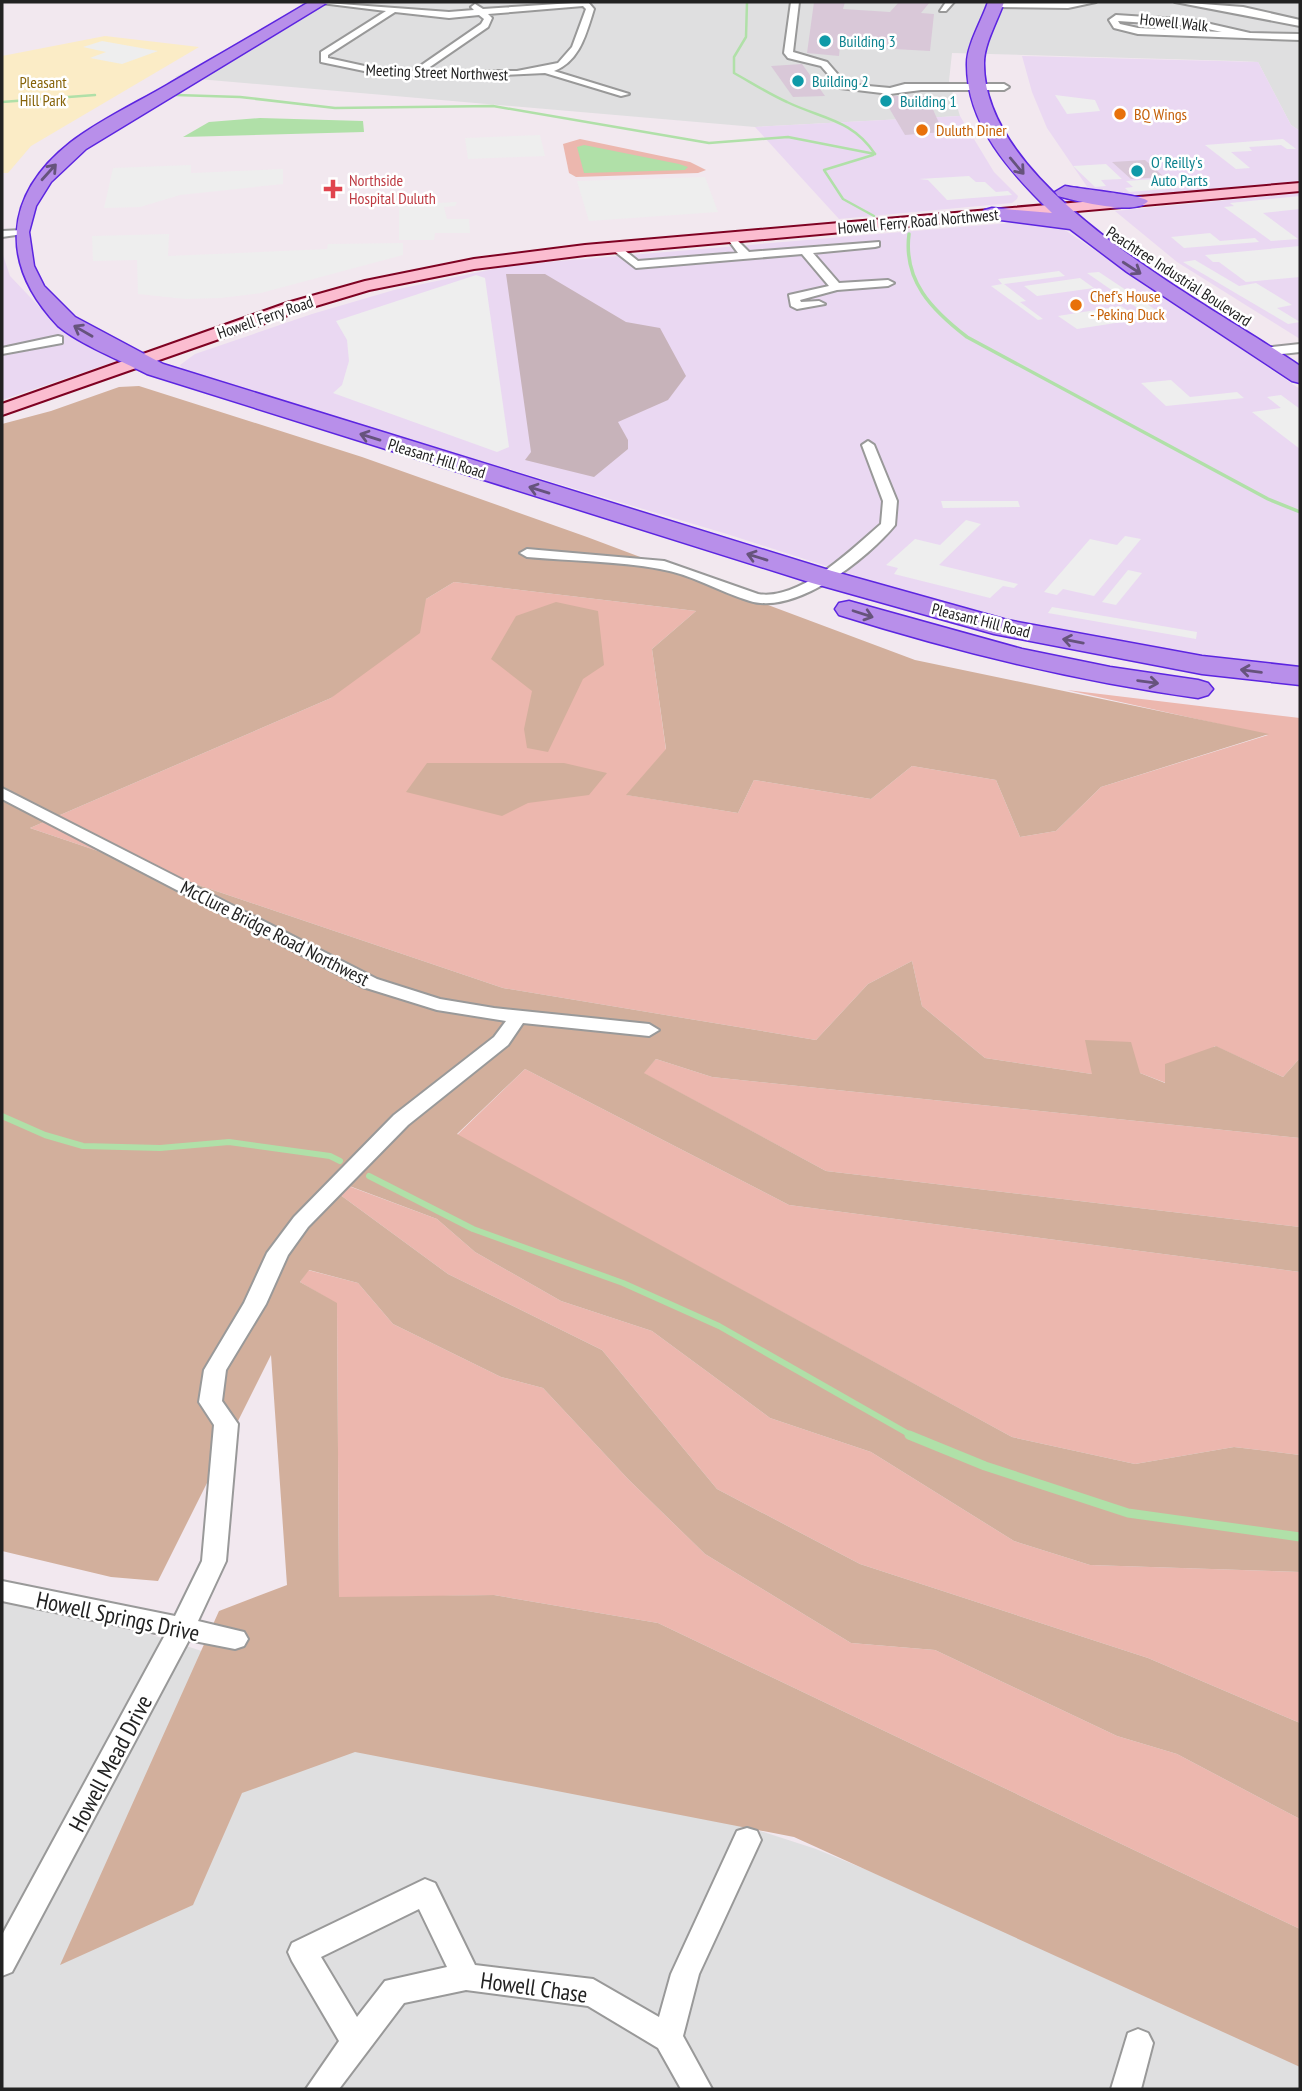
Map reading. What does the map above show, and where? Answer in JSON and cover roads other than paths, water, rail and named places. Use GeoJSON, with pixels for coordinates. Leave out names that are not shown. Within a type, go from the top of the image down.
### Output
{"type":"FeatureCollection","features":[{"type":"Feature","properties":{"kind":"highway"},"geometry":{"type":"LineString","coordinates":[[54,143],[296,2]]}},
{"type":"Feature","properties":{"kind":"highway","name":"Pleasant Hill Road"},"geometry":{"type":"LineString","coordinates":[[319,2],[70,152],[36,188],[10,233],[23,266],[41,296],[67,322],[139,362],[810,585],[910,629],[1108,676],[1300,701]]}},
{"type":"Feature","properties":{"kind":"highway","name":"Peachtree Industrial Boulevard"},"geometry":{"type":"LineString","coordinates":[[995,3],[980,30],[976,46],[977,86],[987,119],[1002,146],[1040,190],[1297,350]]}},
{"type":"Feature","properties":{"kind":"highway"},"geometry":{"type":"LineString","coordinates":[[1000,44],[1004,19],[1014,3]]}},
{"type":"Feature","properties":{"kind":"highway"},"geometry":{"type":"LineString","coordinates":[[1000,64],[1011,109]]}},
{"type":"Feature","properties":{"kind":"highway","name":"Peachtree Industrial Boulevard"},"geometry":{"type":"LineString","coordinates":[[1047,170],[1071,208],[1116,258],[1300,376]]}},
{"type":"Feature","properties":{"kind":"highway"},"geometry":{"type":"LineString","coordinates":[[992,214],[1036,203],[1041,198],[1040,190]]}},
{"type":"Feature","properties":{"kind":"highway"},"geometry":{"type":"LineString","coordinates":[[992,214],[1047,218],[1097,199],[1138,201]]}},
{"type":"Feature","properties":{"kind":"highway","name":"Pleasant Hill Road"},"geometry":{"type":"LineString","coordinates":[[22,307],[58,340],[113,371],[810,585],[1004,628],[1202,665],[1300,676]]}},
{"type":"Feature","properties":{"kind":"street"},"geometry":{"type":"LineString","coordinates":[[319,2],[434,12],[481,12],[567,2]]}},
{"type":"Feature","properties":{"kind":"street"},"geometry":{"type":"LineString","coordinates":[[319,2],[449,15],[585,3],[590,9],[581,37],[563,65],[548,72]]}},
{"type":"Feature","properties":{"kind":"street"},"geometry":{"type":"LineString","coordinates":[[417,72],[485,25],[488,18],[469,2]]}},
{"type":"Feature","properties":{"kind":"street"},"geometry":{"type":"LineString","coordinates":[[795,2],[788,53],[824,64],[843,86],[880,89],[1004,87]]}},
{"type":"Feature","properties":{"kind":"street"},"geometry":{"type":"LineString","coordinates":[[1042,2],[1052,2]]}},
{"type":"Feature","properties":{"kind":"street"},"geometry":{"type":"LineString","coordinates":[[995,3],[1068,5],[1092,2]]}},
{"type":"Feature","properties":{"kind":"street"},"geometry":{"type":"LineString","coordinates":[[1179,2],[1232,5],[1300,23]]}},
{"type":"Feature","properties":{"kind":"street","name":"Meeting Street Northwest"},"geometry":{"type":"LineString","coordinates":[[392,11],[324,54],[324,60],[355,69],[500,76],[548,72]]}},
{"type":"Feature","properties":{"kind":"street","name":"Howell Walk"},"geometry":{"type":"LineString","coordinates":[[1250,36],[1173,21],[1113,20],[1117,26],[1138,31],[1250,36],[1300,37]]}},
{"type":"Feature","properties":{"kind":"street"},"geometry":{"type":"LineString","coordinates":[[548,72],[624,94]]}},
{"type":"Feature","properties":{"kind":"street"},"geometry":{"type":"LineString","coordinates":[[1138,201],[1300,187]]}},
{"type":"Feature","properties":{"kind":"street","name":"Howell Ferry Road Northwest"},"geometry":{"type":"LineString","coordinates":[[536,254],[992,214]]}},
{"type":"Feature","properties":{"kind":"street"},"geometry":{"type":"LineString","coordinates":[[732,238],[746,256]]}},
{"type":"Feature","properties":{"kind":"street"},"geometry":{"type":"LineString","coordinates":[[614,247],[636,265],[875,244]]}},
{"type":"Feature","properties":{"kind":"street"},"geometry":{"type":"LineString","coordinates":[[804,250],[836,287]]}},
{"type":"Feature","properties":{"kind":"street","name":"Howell Ferry Road"},"geometry":{"type":"LineString","coordinates":[[2,410],[339,293],[423,272],[536,254]]}},
{"type":"Feature","properties":{"kind":"street"},"geometry":{"type":"LineString","coordinates":[[812,295],[836,287],[888,283]]}},
{"type":"Feature","properties":{"kind":"street"},"geometry":{"type":"LineString","coordinates":[[5,351],[58,340]]}},
{"type":"Feature","properties":{"kind":"street"},"geometry":{"type":"LineString","coordinates":[[1264,352],[1297,350]]}},
{"type":"Feature","properties":{"kind":"street"},"geometry":{"type":"LineString","coordinates":[[527,553],[664,565],[755,598],[774,601],[810,585],[842,565],[888,525],[890,502],[868,445]]}},
{"type":"Feature","properties":{"kind":"street","name":"McClure Bridge Road Northwest"},"geometry":{"type":"LineString","coordinates":[[2,793],[370,983],[437,1004],[518,1017],[649,1030]]}},
{"type":"Feature","properties":{"kind":"street","name":"Howell Mead Drive"},"geometry":{"type":"LineString","coordinates":[[2,1963],[181,1630],[214,1561],[226,1424],[211,1402],[215,1370],[255,1304],[278,1253],[301,1222],[401,1120],[500,1041],[518,1017]]}},
{"type":"Feature","properties":{"kind":"street","name":"Howell Springs Drive"},"geometry":{"type":"LineString","coordinates":[[2,1591],[235,1639]]}},
{"type":"Feature","properties":{"kind":"street"},"geometry":{"type":"LineString","coordinates":[[668,2038],[685,1974],[747,1840]]}},
{"type":"Feature","properties":{"kind":"street"},"geometry":{"type":"LineString","coordinates":[[356,2043],[302,1952],[425,1892],[466,1977]]}},
{"type":"Feature","properties":{"kind":"street","name":"Howell Chase"},"geometry":{"type":"LineString","coordinates":[[321,2089],[395,1991],[466,1977],[593,1993],[668,2038],[697,2089]]}},
{"type":"Feature","properties":{"kind":"street"},"geometry":{"type":"LineString","coordinates":[[1126,2089],[1138,2043]]}},
{"type":"Feature","properties":{"kind":"waterway"},"geometry":{"type":"LineString","coordinates":[[176,95],[240,97],[335,108],[493,106],[709,143],[788,137],[875,154],[866,142],[836,121],[780,99],[734,73],[734,57],[746,37],[747,2]]}},
{"type":"Feature","properties":{"kind":"waterway"},"geometry":{"type":"LineString","coordinates":[[2,102],[95,95]]}},
{"type":"Feature","properties":{"kind":"waterway"},"geometry":{"type":"LineString","coordinates":[[873,155],[824,170],[843,199],[874,216]]}},
{"type":"Feature","properties":{"kind":"waterway"},"geometry":{"type":"LineString","coordinates":[[909,234],[908,251],[915,280],[942,316],[967,337],[1268,499],[1300,512]]}},
{"type":"Feature","properties":{"kind":"waterway"},"geometry":{"type":"LineString","coordinates":[[2,1116],[45,1135],[83,1146],[160,1148],[229,1142],[330,1156],[340,1161]]}},
{"type":"Feature","properties":{"kind":"waterway"},"geometry":{"type":"LineString","coordinates":[[369,1176],[473,1229],[623,1283],[719,1326],[914,1437]]}},
{"type":"Feature","properties":{"kind":"waterway"},"geometry":{"type":"LineString","coordinates":[[909,1435],[985,1466],[1128,1513],[1300,1537]]}},
{"type":"Feature","properties":{"kind":"place","name":"Building 3"},"geometry":{"type":"Point","coordinates":[825,41]}},
{"type":"Feature","properties":{"kind":"place","name":"Building 2"},"geometry":{"type":"Point","coordinates":[798,81]}},
{"type":"Feature","properties":{"kind":"place","name":"Building 1"},"geometry":{"type":"Point","coordinates":[886,101]}},
{"type":"Feature","properties":{"kind":"place","name":"BQ Wings"},"geometry":{"type":"Point","coordinates":[1120,114]}},
{"type":"Feature","properties":{"kind":"place","name":"Duluth Diner"},"geometry":{"type":"Point","coordinates":[922,130]}},
{"type":"Feature","properties":{"kind":"place","name":"O' Reilly's Auto Parts"},"geometry":{"type":"Point","coordinates":[1137,171]}},
{"type":"Feature","properties":{"kind":"place","name":"Northside Hospital Duluth"},"geometry":{"type":"Point","coordinates":[333,189]}},
{"type":"Feature","properties":{"kind":"place","name":"Chef's House - Peking Duck"},"geometry":{"type":"Point","coordinates":[1076,305]}},
{"type":"Feature","properties":{"kind":"park label","name":"Pleasant Hill Park"},"geometry":{"type":"Point","coordinates":[43,91]}}]}
